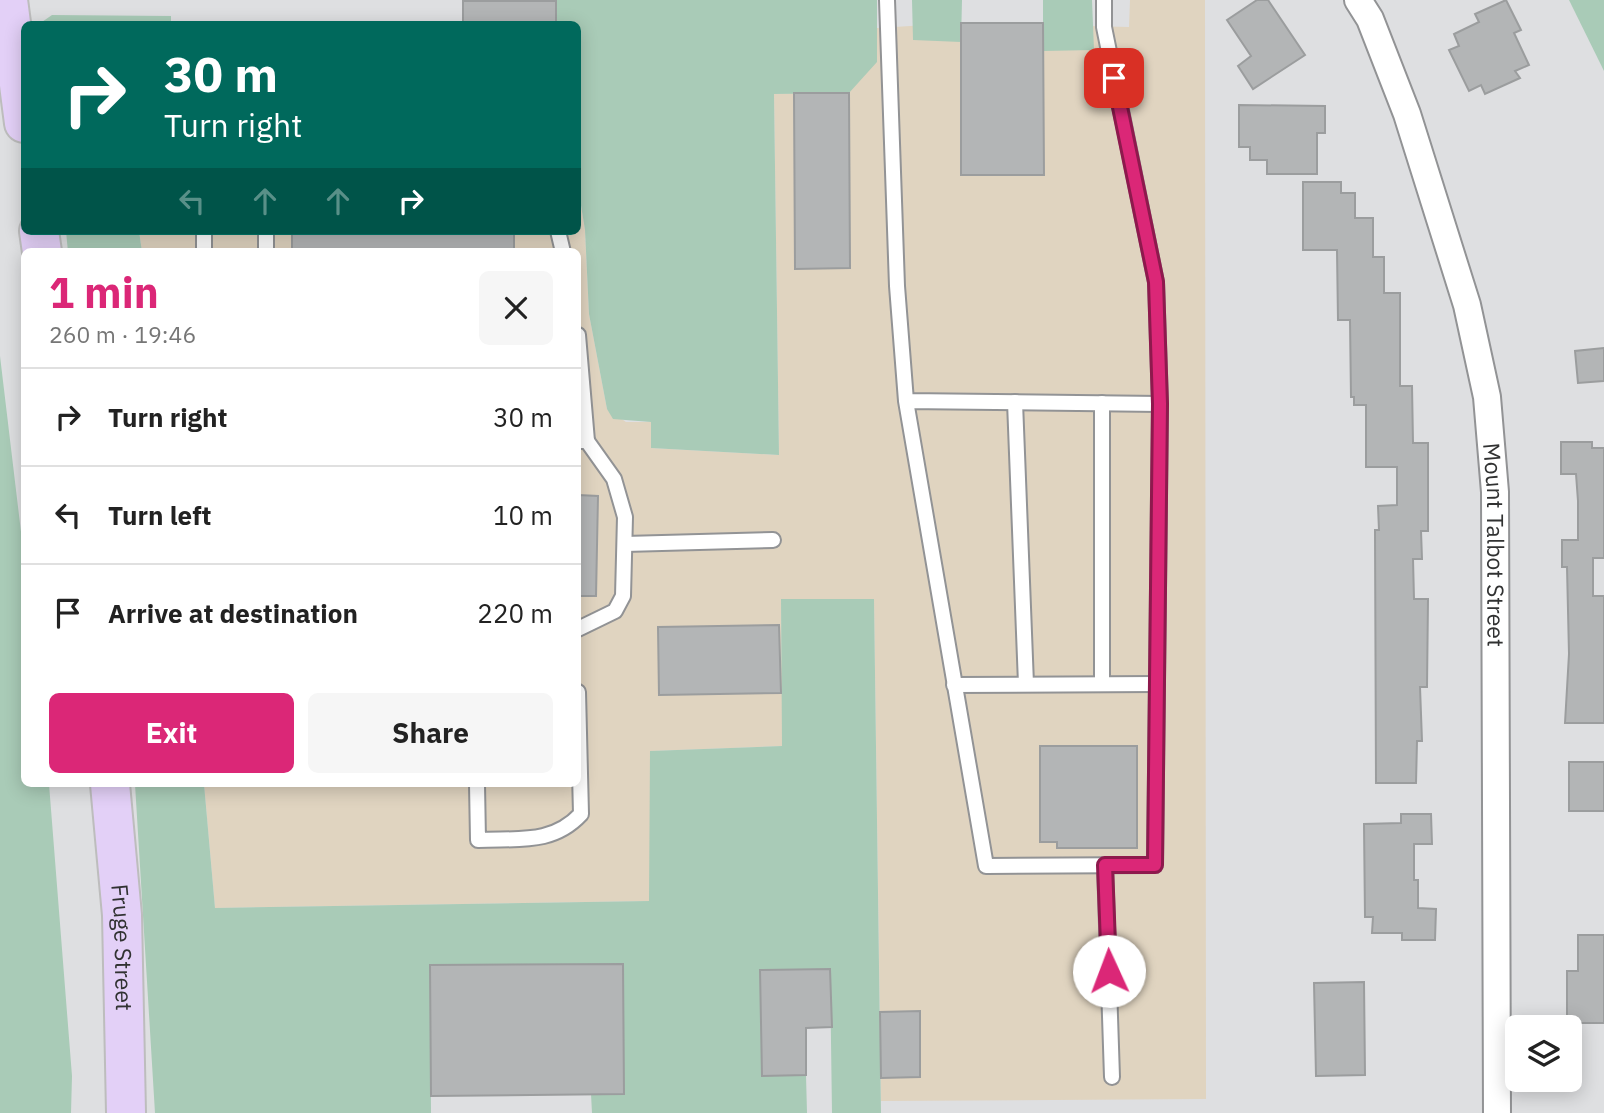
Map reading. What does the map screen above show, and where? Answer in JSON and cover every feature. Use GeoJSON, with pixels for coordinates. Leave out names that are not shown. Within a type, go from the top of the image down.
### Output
{"type":"FeatureCollection","features":[{"type":"Feature","properties":{"kind":"main road"},"geometry":{"type":"LineString","coordinates":[[8,0],[21,100]]}},
{"type":"Feature","properties":{"kind":"main road","name":"Fruge Street"},"geometry":{"type":"LineString","coordinates":[[110,787],[122,915],[126,1113]]}},
{"type":"Feature","properties":{"kind":"street","name":"Mount Talbot Street"},"geometry":{"type":"LineString","coordinates":[[1358,0],[1370,19],[1407,114],[1467,305],[1488,397],[1495,492],[1497,1113]]}},
{"type":"Feature","properties":{"kind":"lane"},"geometry":{"type":"LineString","coordinates":[[887,0],[897,286],[905,401],[986,866],[1155,865],[1160,404],[1156,282],[1104,27],[1104,0]]}},
{"type":"Feature","properties":{"kind":"lane"},"geometry":{"type":"LineString","coordinates":[[905,401],[1160,404]]}},
{"type":"Feature","properties":{"kind":"lane"},"geometry":{"type":"LineString","coordinates":[[1015,402],[1026,684]]}},
{"type":"Feature","properties":{"kind":"lane"},"geometry":{"type":"LineString","coordinates":[[1102,403],[1102,684]]}},
{"type":"Feature","properties":{"kind":"lane"},"geometry":{"type":"LineString","coordinates":[[581,414],[582,441],[614,479],[625,517],[623,596],[615,611],[581,628]]}},
{"type":"Feature","properties":{"kind":"lane"},"geometry":{"type":"LineString","coordinates":[[625,544],[773,540]]}},
{"type":"Feature","properties":{"kind":"lane"},"geometry":{"type":"LineString","coordinates":[[954,685],[1157,684]]}},
{"type":"Feature","properties":{"kind":"lane"},"geometry":{"type":"LineString","coordinates":[[477,787],[478,840],[552,836],[568,827],[581,814],[580,787]]}},
{"type":"Feature","properties":{"kind":"lane"},"geometry":{"type":"LineString","coordinates":[[1105,865],[1112,1077]]}},
{"type":"Feature","properties":{"kind":"shaded area"},"geometry":{"type":"Polygon","coordinates":[[[1130,0],[1205,0],[1206,1099],[881,1101],[874,599],[781,599],[783,746],[651,751],[650,901],[215,908],[204,787],[581,787],[581,248],[141,248],[140,235],[581,235],[581,205],[585,230],[589,314],[607,409],[626,422],[651,422],[651,448],[779,455],[774,94],[794,93],[877,62],[877,28],[961,23],[1129,27],[1130,0]]]}},
{"type":"Feature","properties":{"kind":"green space"},"geometry":{"type":"Polygon","coordinates":[[[556,0],[877,0],[877,62],[849,93],[774,94],[779,455],[651,448],[651,422],[613,419],[607,409],[589,314],[585,230],[581,205],[581,21],[556,21],[556,0]]]}},
{"type":"Feature","properties":{"kind":"green space"},"geometry":{"type":"Polygon","coordinates":[[[912,0],[962,0],[961,42],[913,40],[912,0]]]}},
{"type":"Feature","properties":{"kind":"green space"},"geometry":{"type":"Polygon","coordinates":[[[1043,0],[1092,0],[1094,50],[1043,51],[1043,0]]]}},
{"type":"Feature","properties":{"kind":"green space"},"geometry":{"type":"Polygon","coordinates":[[[1569,0],[1604,0],[1604,71],[1569,0]]]}},
{"type":"Feature","properties":{"kind":"green space"},"geometry":{"type":"Polygon","coordinates":[[[52,15],[171,16],[171,21],[43,21],[52,15]]]}},
{"type":"Feature","properties":{"kind":"green space"},"geometry":{"type":"Polygon","coordinates":[[[66,235],[140,235],[141,248],[68,248],[66,235]]]}},
{"type":"Feature","properties":{"kind":"green space"},"geometry":{"type":"Polygon","coordinates":[[[0,356],[21,532],[21,787],[49,787],[72,1076],[71,1113],[0,1113],[0,356]]]}},
{"type":"Feature","properties":{"kind":"green space"},"geometry":{"type":"Polygon","coordinates":[[[781,599],[874,599],[881,1113],[832,1113],[830,969],[760,970],[762,1075],[806,1075],[807,1113],[592,1113],[591,1094],[624,1094],[623,964],[430,965],[431,1113],[155,1113],[135,787],[204,787],[215,908],[649,901],[650,751],[782,746],[781,599]]]}},
{"type":"Feature","properties":{"kind":"building"},"geometry":{"type":"Polygon","coordinates":[[[1257,0],[1268,0],[1305,55],[1253,89],[1238,66],[1251,56],[1227,20],[1257,0]]]}},
{"type":"Feature","properties":{"kind":"building"},"geometry":{"type":"Polygon","coordinates":[[[1506,0],[1521,30],[1514,33],[1529,65],[1515,71],[1520,78],[1485,94],[1481,85],[1469,91],[1449,50],[1459,46],[1454,34],[1479,22],[1475,14],[1506,0]]]}},
{"type":"Feature","properties":{"kind":"building"},"geometry":{"type":"Polygon","coordinates":[[[463,1],[556,1],[556,21],[463,21],[463,1]]]}},
{"type":"Feature","properties":{"kind":"building"},"geometry":{"type":"Polygon","coordinates":[[[961,23],[1043,23],[1044,175],[961,175],[961,23]]]}},
{"type":"Feature","properties":{"kind":"building"},"geometry":{"type":"Polygon","coordinates":[[[794,93],[849,93],[850,268],[795,269],[794,93]]]}},
{"type":"Feature","properties":{"kind":"building"},"geometry":{"type":"Polygon","coordinates":[[[1239,105],[1325,106],[1325,133],[1317,133],[1317,174],[1267,174],[1267,160],[1250,160],[1250,147],[1239,147],[1239,105]]]}},
{"type":"Feature","properties":{"kind":"building"},"geometry":{"type":"Polygon","coordinates":[[[1303,182],[1341,182],[1341,193],[1355,193],[1355,218],[1373,218],[1373,257],[1384,257],[1384,293],[1400,293],[1400,386],[1412,386],[1413,443],[1428,443],[1428,531],[1421,531],[1422,559],[1413,559],[1414,599],[1428,599],[1427,687],[1420,687],[1422,741],[1417,741],[1416,783],[1376,783],[1375,530],[1379,530],[1378,506],[1397,505],[1397,467],[1366,467],[1366,405],[1354,405],[1354,397],[1351,397],[1350,320],[1338,320],[1337,250],[1303,250],[1303,182]]]}},
{"type":"Feature","properties":{"kind":"building"},"geometry":{"type":"Polygon","coordinates":[[[292,235],[514,235],[514,248],[292,248],[292,235]]]}},
{"type":"Feature","properties":{"kind":"building"},"geometry":{"type":"Polygon","coordinates":[[[1604,348],[1604,381],[1578,383],[1575,351],[1604,348]]]}},
{"type":"Feature","properties":{"kind":"building"},"geometry":{"type":"Polygon","coordinates":[[[1561,442],[1592,442],[1592,448],[1604,448],[1604,558],[1593,558],[1593,596],[1604,596],[1604,723],[1565,723],[1569,654],[1567,567],[1562,567],[1562,540],[1578,540],[1578,501],[1576,474],[1561,474],[1561,442]]]}},
{"type":"Feature","properties":{"kind":"building"},"geometry":{"type":"Polygon","coordinates":[[[581,495],[598,496],[596,596],[581,596],[581,495]]]}},
{"type":"Feature","properties":{"kind":"building"},"geometry":{"type":"Polygon","coordinates":[[[779,625],[781,693],[659,695],[658,627],[779,625]]]}},
{"type":"Feature","properties":{"kind":"building"},"geometry":{"type":"Polygon","coordinates":[[[1040,746],[1137,746],[1137,848],[1057,848],[1057,842],[1040,842],[1040,746]]]}},
{"type":"Feature","properties":{"kind":"building"},"geometry":{"type":"Polygon","coordinates":[[[1569,762],[1604,762],[1604,811],[1569,811],[1569,762]]]}},
{"type":"Feature","properties":{"kind":"building"},"geometry":{"type":"Polygon","coordinates":[[[1401,814],[1431,814],[1432,844],[1414,844],[1414,880],[1418,880],[1418,908],[1436,909],[1435,940],[1402,940],[1402,933],[1372,933],[1373,917],[1365,917],[1364,824],[1401,823],[1401,814]]]}},
{"type":"Feature","properties":{"kind":"building"},"geometry":{"type":"Polygon","coordinates":[[[1578,935],[1604,935],[1604,1023],[1582,1023],[1582,1015],[1567,1015],[1567,971],[1578,971],[1578,935]]]}},
{"type":"Feature","properties":{"kind":"building"},"geometry":{"type":"Polygon","coordinates":[[[623,964],[624,1094],[431,1096],[430,965],[623,964]]]}},
{"type":"Feature","properties":{"kind":"building"},"geometry":{"type":"Polygon","coordinates":[[[830,969],[832,1027],[806,1028],[806,1075],[762,1076],[760,970],[830,969]]]}},
{"type":"Feature","properties":{"kind":"building"},"geometry":{"type":"Polygon","coordinates":[[[1364,982],[1365,1075],[1316,1076],[1314,983],[1364,982]]]}},
{"type":"Feature","properties":{"kind":"building"},"geometry":{"type":"Polygon","coordinates":[[[920,1011],[920,1077],[881,1078],[880,1012],[920,1011]]]}},
{"type":"Feature","properties":{"kind":"route"},"geometry":{"type":"LineString","coordinates":[[1109,971],[1105,865],[1155,865],[1160,404],[1156,282],[1114,78]]}}]}
